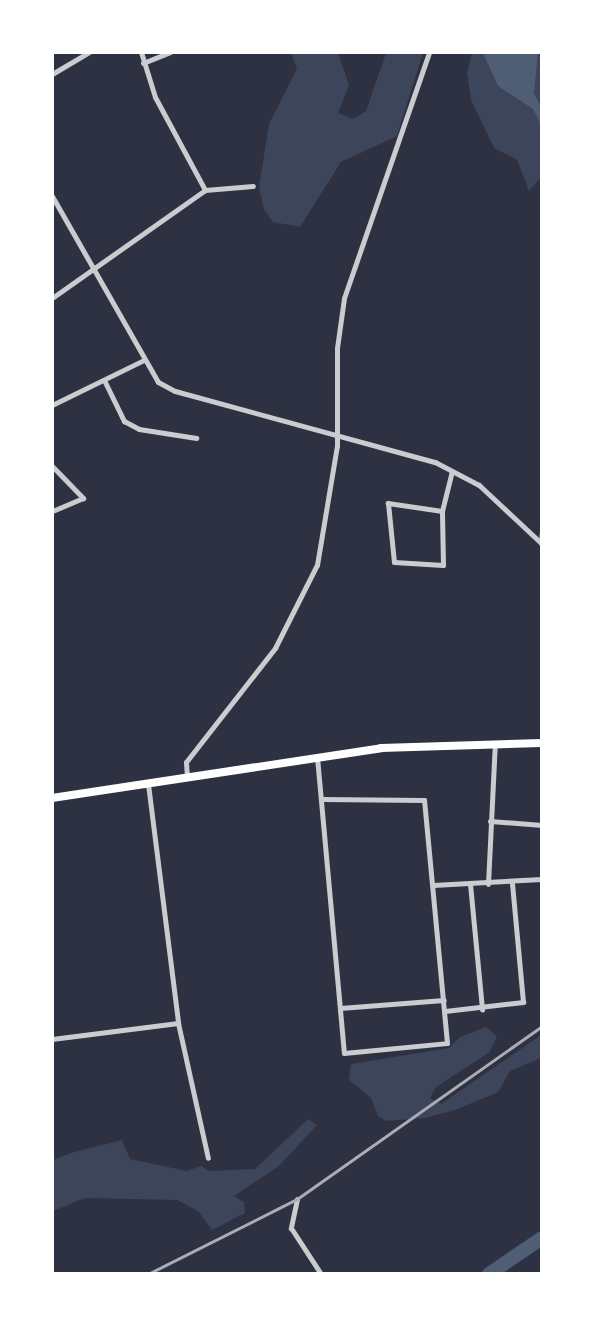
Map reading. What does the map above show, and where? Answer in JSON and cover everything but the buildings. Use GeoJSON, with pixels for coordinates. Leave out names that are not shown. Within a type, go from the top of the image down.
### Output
{"type":"FeatureCollection","features":[{"type":"Feature","properties":{"kind":"main road"},"geometry":{"type":"LineString","coordinates":[[52,798],[316,756],[495,743],[541,743]]}},
{"type":"Feature","properties":{"kind":"street"},"geometry":{"type":"LineString","coordinates":[[52,74],[89,52]]}},
{"type":"Feature","properties":{"kind":"street"},"geometry":{"type":"LineString","coordinates":[[141,52],[155,97],[205,190]]}},
{"type":"Feature","properties":{"kind":"street"},"geometry":{"type":"LineString","coordinates":[[143,62],[170,52]]}},
{"type":"Feature","properties":{"kind":"street"},"geometry":{"type":"LineString","coordinates":[[187,777],[186,762],[271,653],[311,582],[323,546],[337,433],[337,348],[348,282],[391,171],[429,52]]}},
{"type":"Feature","properties":{"kind":"street"},"geometry":{"type":"LineString","coordinates":[[52,298],[205,190],[253,186]]}},
{"type":"Feature","properties":{"kind":"street"},"geometry":{"type":"LineString","coordinates":[[52,196],[153,379],[174,391],[337,433],[452,471],[479,485],[541,544]]}},
{"type":"Feature","properties":{"kind":"street"},"geometry":{"type":"LineString","coordinates":[[52,405],[144,360]]}},
{"type":"Feature","properties":{"kind":"street"},"geometry":{"type":"LineString","coordinates":[[104,380],[124,421],[139,429],[196,438]]}},
{"type":"Feature","properties":{"kind":"street"},"geometry":{"type":"LineString","coordinates":[[52,466],[83,498],[52,511]]}},
{"type":"Feature","properties":{"kind":"street"},"geometry":{"type":"LineString","coordinates":[[442,511],[388,503],[394,562],[443,565],[442,511],[452,471]]}},
{"type":"Feature","properties":{"kind":"street"},"geometry":{"type":"LineString","coordinates":[[541,531],[541,544]]}},
{"type":"Feature","properties":{"kind":"street"},"geometry":{"type":"LineString","coordinates":[[488,884],[495,743]]}},
{"type":"Feature","properties":{"kind":"street"},"geometry":{"type":"LineString","coordinates":[[316,756],[344,1053],[447,1043],[424,800],[322,799]]}},
{"type":"Feature","properties":{"kind":"street"},"geometry":{"type":"LineString","coordinates":[[148,784],[178,1023],[208,1158]]}},
{"type":"Feature","properties":{"kind":"street"},"geometry":{"type":"LineString","coordinates":[[490,821],[541,825]]}},
{"type":"Feature","properties":{"kind":"street"},"geometry":{"type":"LineString","coordinates":[[433,885],[512,883],[541,878]]}},
{"type":"Feature","properties":{"kind":"street"},"geometry":{"type":"LineString","coordinates":[[445,1011],[482,1009],[523,1002],[512,883]]}},
{"type":"Feature","properties":{"kind":"street"},"geometry":{"type":"LineString","coordinates":[[470,884],[482,1009]]}},
{"type":"Feature","properties":{"kind":"street"},"geometry":{"type":"LineString","coordinates":[[340,1008],[444,1000]]}},
{"type":"Feature","properties":{"kind":"street"},"geometry":{"type":"LineString","coordinates":[[52,1039],[178,1023]]}},
{"type":"Feature","properties":{"kind":"street"},"geometry":{"type":"LineString","coordinates":[[297,1199],[291,1228],[321,1273]]}},
{"type":"Feature","properties":{"kind":"shaded area"},"geometry":{"type":"Polygon","coordinates":[[[291,53],[338,53],[349,85],[338,113],[353,119],[366,111],[386,53],[423,53],[397,136],[341,162],[300,227],[273,222],[264,210],[259,187],[269,124],[297,69],[291,53]]]}},
{"type":"Feature","properties":{"kind":"shaded area"},"geometry":{"type":"Polygon","coordinates":[[[472,53],[541,53],[541,177],[529,191],[517,160],[494,148],[471,100],[467,73],[472,53]]]}},
{"type":"Feature","properties":{"kind":"shaded area"},"geometry":{"type":"Polygon","coordinates":[[[483,53],[538,53],[534,93],[541,107],[541,125],[533,109],[498,86],[483,53]]]}},
{"type":"Feature","properties":{"kind":"shaded area"},"geometry":{"type":"Polygon","coordinates":[[[486,1027],[497,1036],[490,1052],[436,1087],[430,1098],[441,1104],[541,1035],[541,1058],[510,1071],[498,1092],[455,1110],[425,1118],[386,1121],[378,1116],[371,1098],[349,1080],[351,1064],[449,1048],[460,1037],[486,1027]]]}},
{"type":"Feature","properties":{"kind":"shaded area"},"geometry":{"type":"Polygon","coordinates":[[[308,1119],[317,1125],[279,1166],[234,1196],[244,1202],[245,1213],[212,1230],[198,1211],[177,1200],[85,1198],[53,1211],[53,1160],[74,1152],[122,1140],[130,1159],[187,1171],[201,1166],[209,1171],[255,1169],[308,1119]]]}},
{"type":"Feature","properties":{"kind":"waterway"},"geometry":{"type":"LineString","coordinates":[[489,1274],[542,1238]]}},
{"type":"Feature","properties":{"kind":"railway"},"geometry":{"type":"LineString","coordinates":[[148,1274],[297,1199],[542,1026]]}}]}
